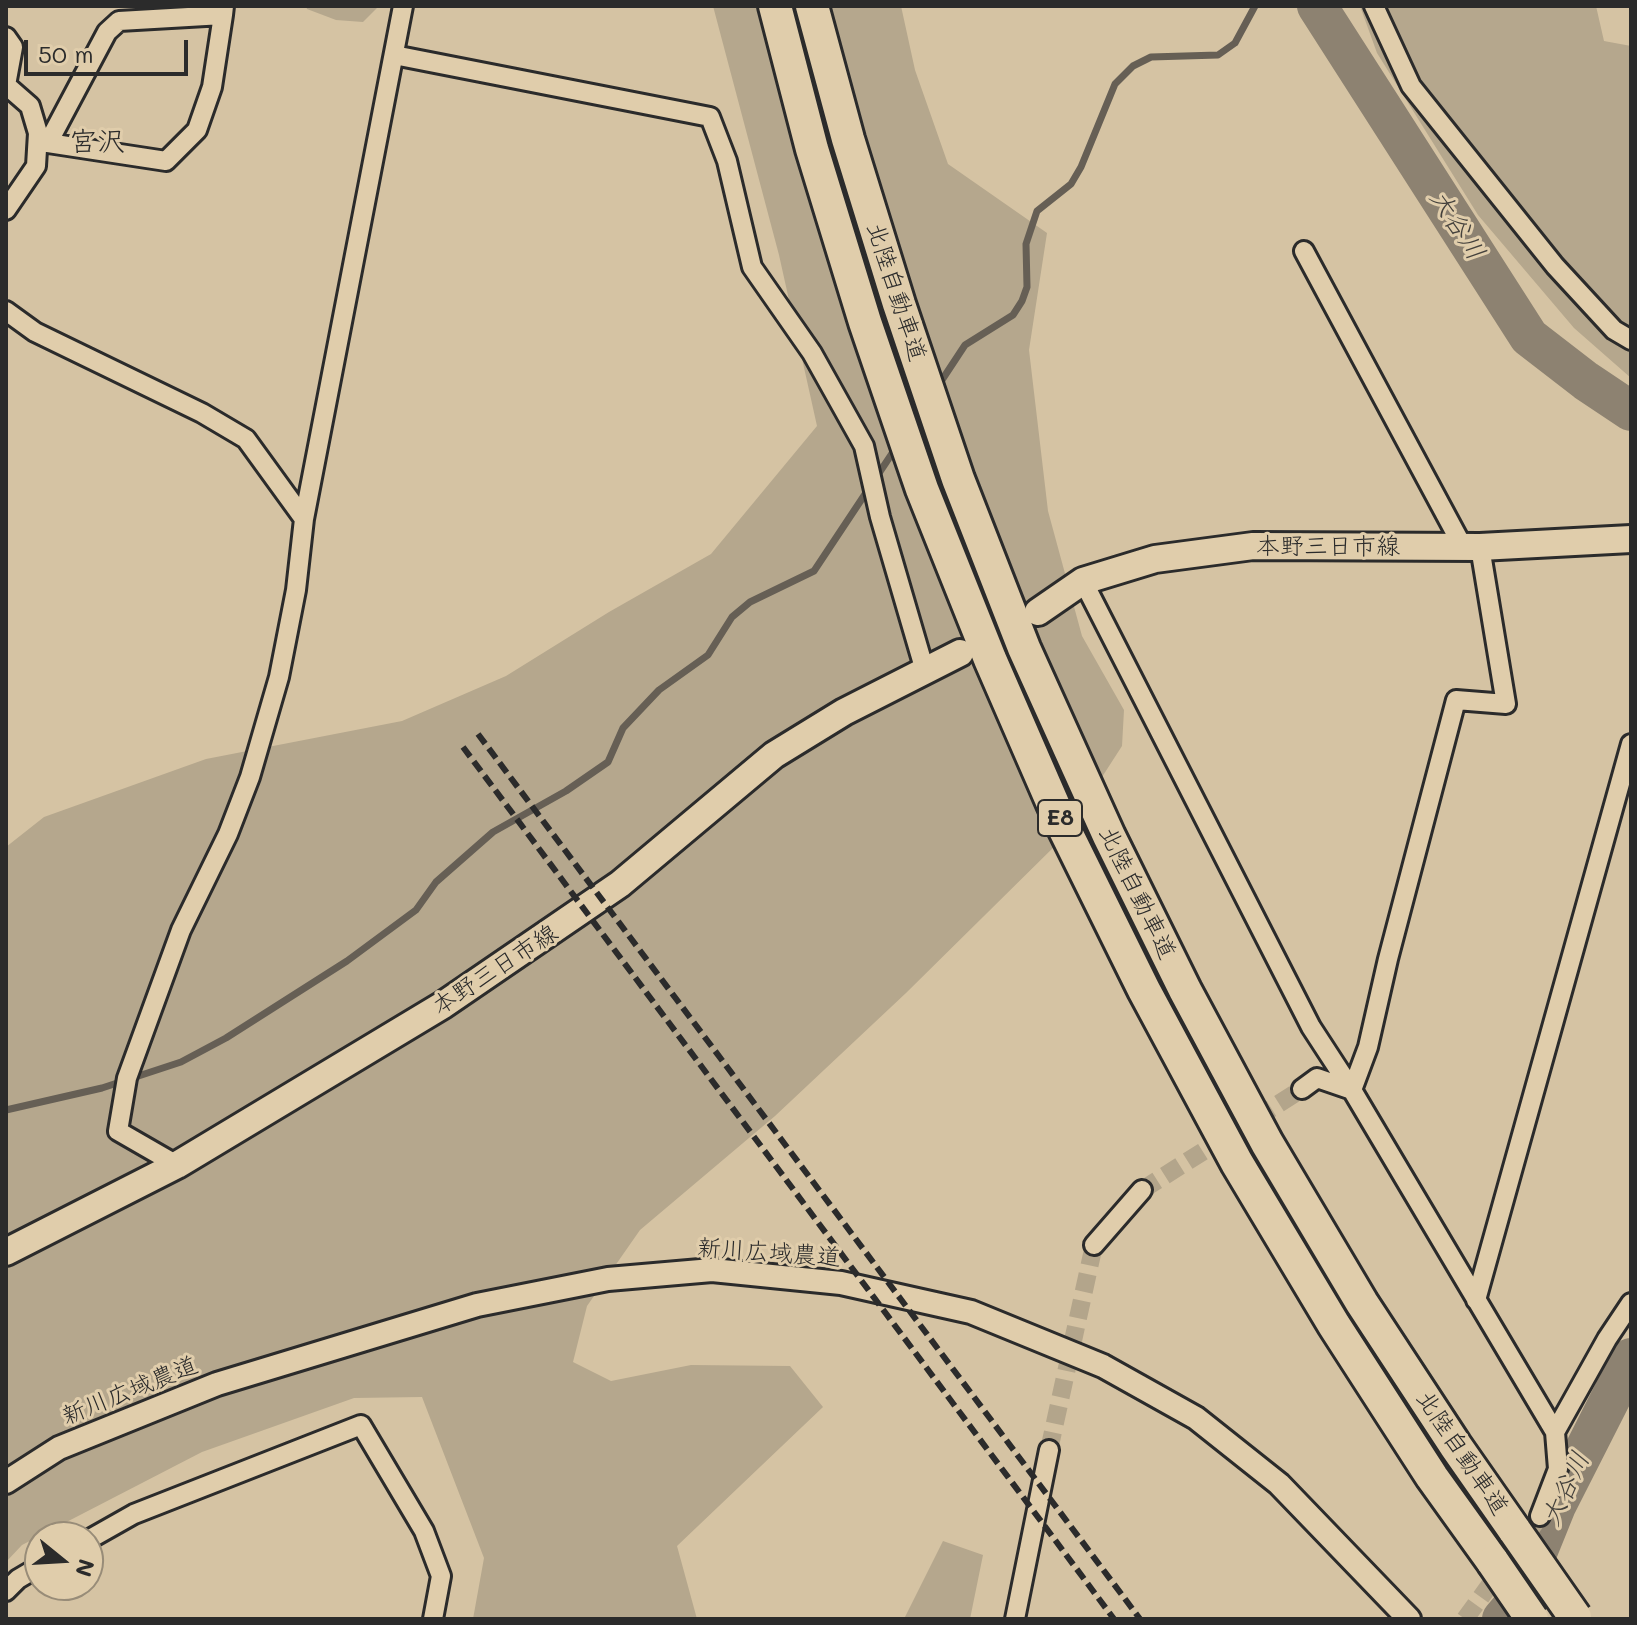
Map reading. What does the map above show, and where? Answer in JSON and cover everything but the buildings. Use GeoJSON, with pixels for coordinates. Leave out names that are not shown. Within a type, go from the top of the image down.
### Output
{"type":"FeatureCollection","features":[{"type":"Feature","properties":{"kind":"highway","name":"北陸自動車道"},"geometry":{"type":"LineString","coordinates":[[775,6],[812,149],[865,322],[922,489],[990,659],[1060,820],[1144,990],[1237,1163],[1334,1325],[1432,1477],[1532,1619]]}},
{"type":"Feature","properties":{"kind":"highway","name":"北陸自動車道"},"geometry":{"type":"LineString","coordinates":[[812,6],[848,139],[958,479],[1024,648],[1109,836],[1185,990],[1267,1143],[1362,1303],[1455,1445],[1527,1524],[1576,1618]]}},
{"type":"Feature","properties":{"kind":"main road","name":"本野三日市線"},"geometry":{"type":"LineString","coordinates":[[1038,612],[1083,581],[1155,559],[1253,546],[1471,547],[1631,539]]}},
{"type":"Feature","properties":{"kind":"main road","name":"本野三日市線"},"geometry":{"type":"LineString","coordinates":[[6,1252],[177,1165],[443,1005],[620,884],[774,755],[844,712],[960,653]]}},
{"type":"Feature","properties":{"kind":"street"},"geometry":{"type":"LineString","coordinates":[[177,1165],[118,1131],[127,1078],[181,930],[228,834],[250,777],[279,677],[296,590],[304,519],[403,6]]}},
{"type":"Feature","properties":{"kind":"street"},"geometry":{"type":"LineString","coordinates":[[1374,6],[1411,86],[1555,266],[1614,330],[1631,340]]}},
{"type":"Feature","properties":{"kind":"street"},"geometry":{"type":"LineString","coordinates":[[6,210],[36,166],[43,142],[107,32],[119,21],[224,11],[212,87],[197,130],[166,161],[43,142]]}},
{"type":"Feature","properties":{"kind":"street"},"geometry":{"type":"LineString","coordinates":[[6,37],[13,47],[6,85],[30,106],[43,142]]}},
{"type":"Feature","properties":{"kind":"street"},"geometry":{"type":"LineString","coordinates":[[394,55],[710,117],[727,161],[752,267],[812,353],[864,446],[880,517],[925,671]]}},
{"type":"Feature","properties":{"kind":"street"},"geometry":{"type":"LineString","coordinates":[[1304,251],[1471,547],[1506,704],[1456,700],[1395,928],[1368,1047],[1352,1090]]}},
{"type":"Feature","properties":{"kind":"street"},"geometry":{"type":"LineString","coordinates":[[6,311],[35,332],[202,413],[246,439],[304,519]]}},
{"type":"Feature","properties":{"kind":"street"},"geometry":{"type":"LineString","coordinates":[[1083,581],[1311,1027],[1352,1090],[1555,1432],[1558,1469],[1527,1524]]}},
{"type":"Feature","properties":{"kind":"street"},"geometry":{"type":"LineString","coordinates":[[1476,1300],[1631,744]]}},
{"type":"Feature","properties":{"kind":"street"},"geometry":{"type":"LineString","coordinates":[[1302,1089],[1317,1078],[1352,1090]]}},
{"type":"Feature","properties":{"kind":"street"},"geometry":{"type":"LineString","coordinates":[[1094,1245],[1142,1190]]}},
{"type":"Feature","properties":{"kind":"street","name":"新川広域農道"},"geometry":{"type":"LineString","coordinates":[[6,1482],[59,1448],[217,1384],[477,1305],[608,1279],[712,1270],[784,1277],[841,1283],[971,1312],[1103,1366],[1196,1418],[1279,1484],[1409,1619]]}},
{"type":"Feature","properties":{"kind":"street"},"geometry":{"type":"LineString","coordinates":[[1555,1432],[1607,1339],[1631,1303]]}},
{"type":"Feature","properties":{"kind":"street"},"geometry":{"type":"LineString","coordinates":[[104,1531],[134,1514],[361,1425],[424,1531],[441,1576],[433,1619]]}},
{"type":"Feature","properties":{"kind":"street"},"geometry":{"type":"LineString","coordinates":[[1015,1619],[1049,1450]]}},
{"type":"Feature","properties":{"kind":"street"},"geometry":{"type":"LineString","coordinates":[[6,1591],[24,1575]]}},
{"type":"Feature","properties":{"kind":"shaded area"},"geometry":{"type":"Polygon","coordinates":[[[306,6],[379,6],[363,22],[336,20],[306,6]]]}},
{"type":"Feature","properties":{"kind":"shaded area"},"geometry":{"type":"Polygon","coordinates":[[[713,6],[901,6],[915,70],[948,164],[1047,233],[1029,350],[1048,511],[1082,636],[1124,710],[1122,746],[1062,839],[906,993],[775,1116],[640,1230],[587,1306],[573,1362],[611,1381],[691,1365],[790,1366],[823,1407],[677,1546],[697,1619],[473,1619],[484,1558],[422,1397],[354,1398],[202,1452],[68,1521],[24,1521],[24,1544],[6,1562],[6,847],[44,817],[206,759],[402,721],[506,676],[711,554],[817,426],[779,255],[713,6]]]}},
{"type":"Feature","properties":{"kind":"shaded area"},"geometry":{"type":"Polygon","coordinates":[[[1360,6],[1596,6],[1604,41],[1631,46],[1631,378],[1574,328],[1478,215],[1377,53],[1360,6]]]}},
{"type":"Feature","properties":{"kind":"shaded area"},"geometry":{"type":"Polygon","coordinates":[[[943,1541],[983,1555],[970,1619],[904,1619],[943,1541]]]}},
{"type":"Feature","properties":{"kind":"waterway"},"geometry":{"type":"LineString","coordinates":[[938,386],[965,345],[1013,315],[1022,301],[1027,287],[1026,244],[1037,211],[1071,184],[1115,84],[1133,66],[1151,57],[1218,55],[1235,43],[1255,6]]}},
{"type":"Feature","properties":{"kind":"waterway","name":"大谷川"},"geometry":{"type":"LineString","coordinates":[[1317,6],[1529,337],[1631,411]]}},
{"type":"Feature","properties":{"kind":"waterway"},"geometry":{"type":"LineString","coordinates":[[6,1110],[102,1088],[181,1062],[226,1038],[347,961],[416,910],[436,882],[493,832],[566,791],[608,762],[623,728],[659,690],[708,655],[732,617],[750,602],[814,571],[897,446]]}},
{"type":"Feature","properties":{"kind":"waterway","name":"大谷川"},"geometry":{"type":"LineString","coordinates":[[1502,1619],[1518,1600],[1556,1506],[1631,1358]]}},
{"type":"Feature","properties":{"kind":"tunnel"},"geometry":{"type":"LineString","coordinates":[[1142,1190],[1302,1089]]}},
{"type":"Feature","properties":{"kind":"tunnel"},"geometry":{"type":"LineString","coordinates":[[1049,1450],[1094,1245]]}},
{"type":"Feature","properties":{"kind":"tunnel"},"geometry":{"type":"LineString","coordinates":[[1465,1619],[1540,1516]]}},
{"type":"Feature","properties":{"kind":"railway"},"geometry":{"type":"LineString","coordinates":[[478,734],[1140,1619]]}},
{"type":"Feature","properties":{"kind":"railway"},"geometry":{"type":"LineString","coordinates":[[463,747],[1114,1619]]}},
{"type":"Feature","properties":{"kind":"district","name":"宮沢"},"geometry":{"type":"Point","coordinates":[97,142]}}]}
